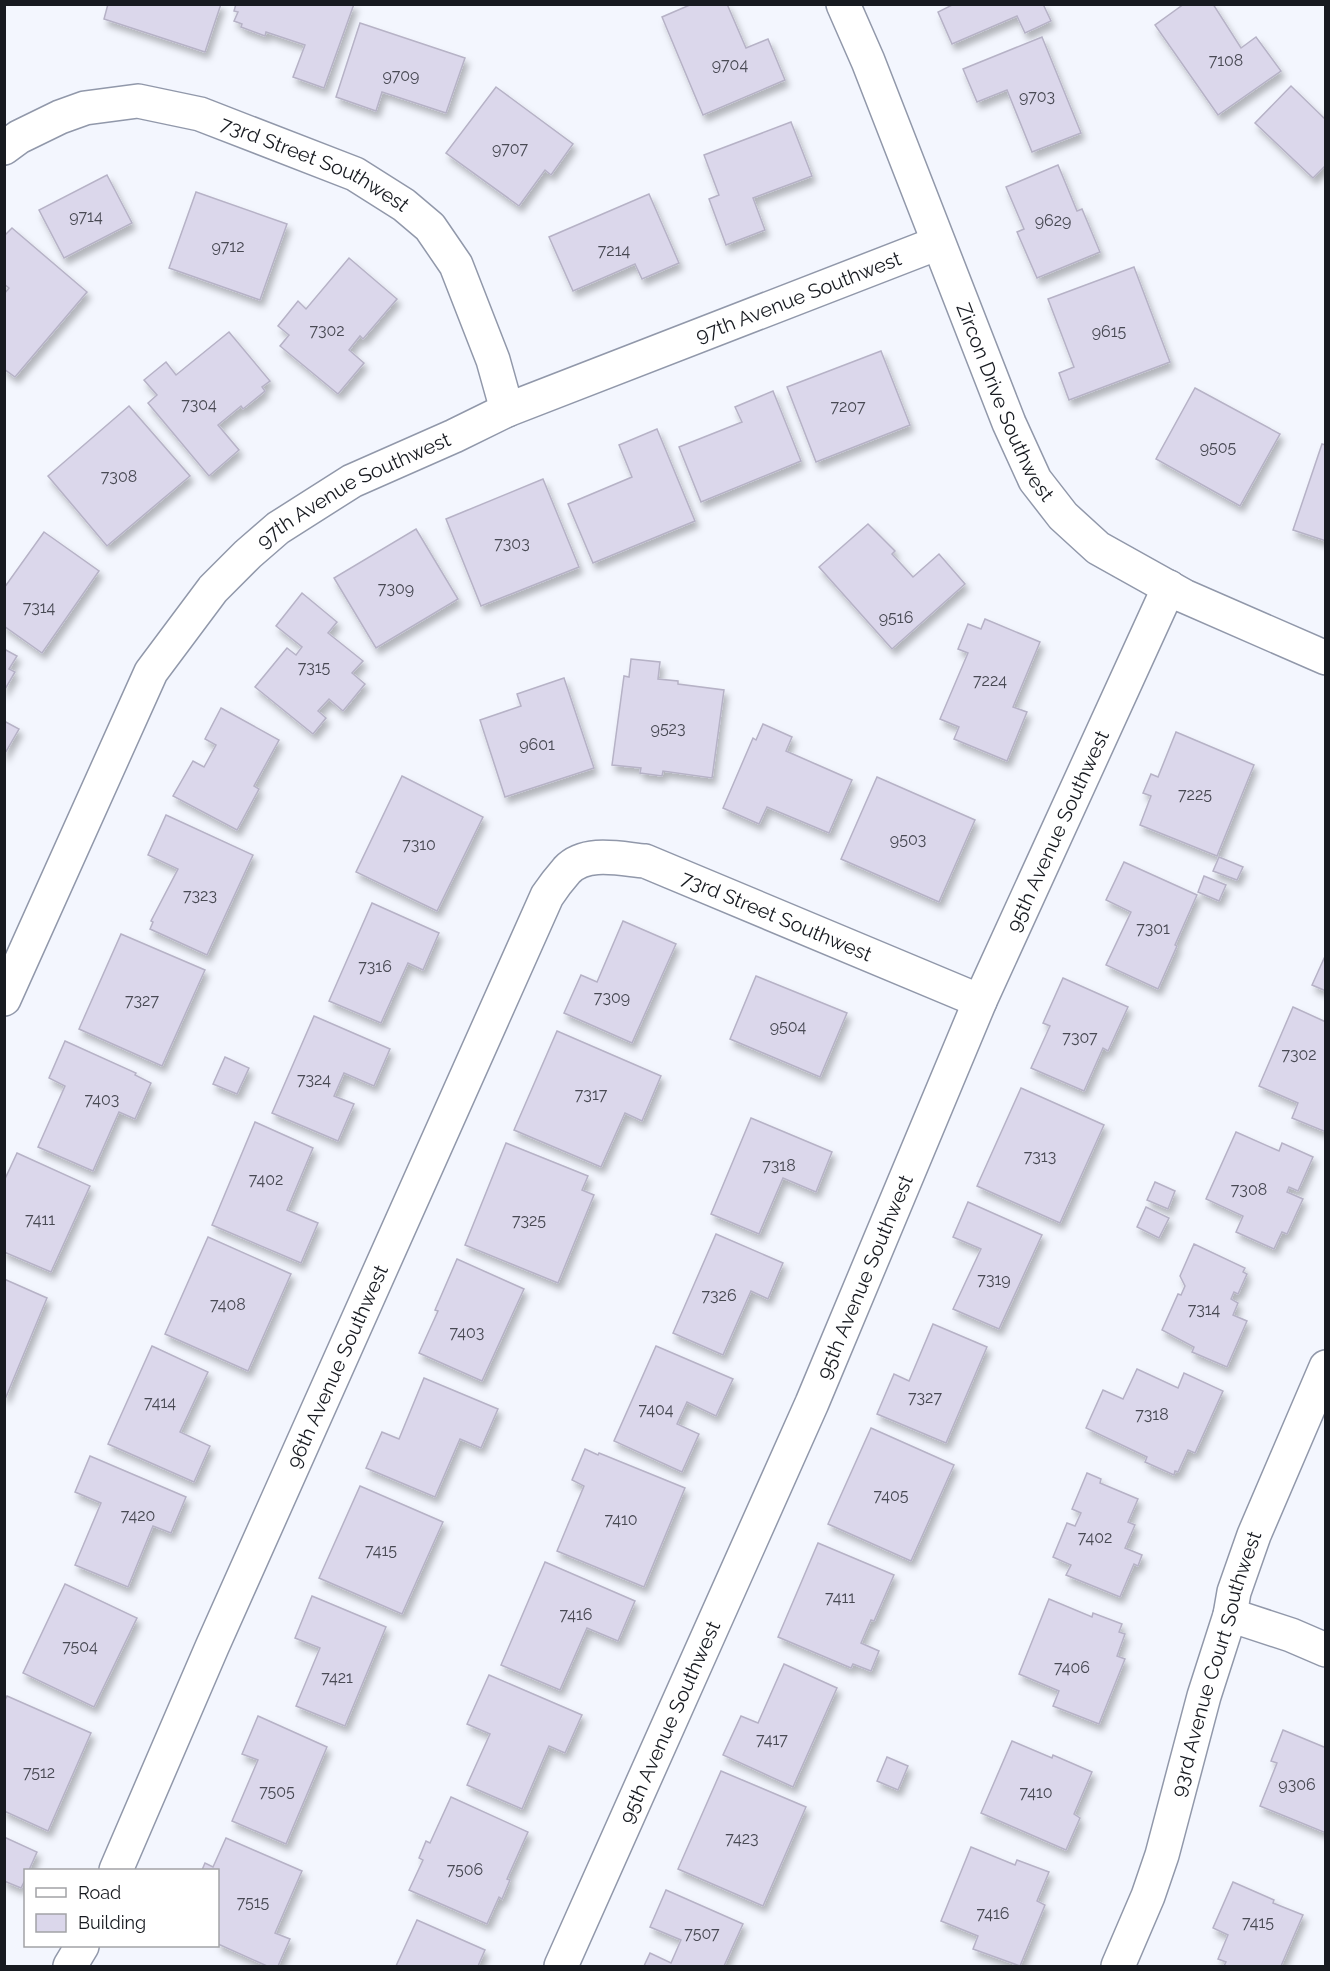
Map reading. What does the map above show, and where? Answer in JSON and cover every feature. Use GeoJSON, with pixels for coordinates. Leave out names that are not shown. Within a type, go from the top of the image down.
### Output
{"type":"FeatureCollection","features":[{"type":"Feature","properties":{"kind":"street","name":"Zircon Drive Southwest"},"geometry":{"type":"LineString","coordinates":[[843,4],[868,61],[1009,423],[1035,480],[1063,516],[1098,548],[1184,596],[1326,658]]}},
{"type":"Feature","properties":{"kind":"street","name":"73rd Street Southwest"},"geometry":{"type":"LineString","coordinates":[[4,147],[60,117],[85,108],[138,101],[200,114],[355,174],[404,205],[430,227],[456,265],[493,360],[507,410]]}},
{"type":"Feature","properties":{"kind":"street","name":"97th Avenue Southwest"},"geometry":{"type":"LineString","coordinates":[[4,999],[151,672],[213,589],[278,528],[352,481],[507,410],[938,243]]}},
{"type":"Feature","properties":{"kind":"street","name":"95th Avenue Southwest"},"geometry":{"type":"LineString","coordinates":[[561,1966],[812,1403],[980,1001],[1169,587]]}},
{"type":"Feature","properties":{"kind":"street","name":"73rd Street Southwest"},"geometry":{"type":"LineString","coordinates":[[568,868],[580,860],[600,858],[645,861],[980,1001]]}},
{"type":"Feature","properties":{"kind":"street","name":"96th Avenue Southwest"},"geometry":{"type":"LineString","coordinates":[[116,1869],[222,1625],[547,896],[568,868]]}},
{"type":"Feature","properties":{"kind":"street","name":"93rd Avenue Court Southwest"},"geometry":{"type":"LineString","coordinates":[[1118,1966],[1148,1896],[1162,1855],[1204,1696],[1230,1615],[1234,1592],[1254,1535],[1326,1367]]}},
{"type":"Feature","properties":{"kind":"street"},"geometry":{"type":"LineString","coordinates":[[1230,1615],[1291,1635],[1326,1650]]}},
{"type":"Feature","properties":{"kind":"street"},"geometry":{"type":"LineString","coordinates":[[70,1966],[81,1947]]}},
{"type":"Feature","properties":{"kind":"building"},"geometry":{"type":"Polygon","coordinates":[[[108,4],[221,4],[205,52],[104,19],[108,4]]]}},
{"type":"Feature","properties":{"kind":"building"},"geometry":{"type":"Polygon","coordinates":[[[236,4],[354,4],[324,88],[293,77],[305,45],[266,32],[265,36],[241,27],[242,24],[234,21],[238,12],[234,11],[236,4]]]}},
{"type":"Feature","properties":{"kind":"building"},"geometry":{"type":"Polygon","coordinates":[[[692,4],[727,4],[746,48],[768,39],[785,80],[703,115],[662,17],[692,4]]]}},
{"type":"Feature","properties":{"kind":"building"},"geometry":{"type":"Polygon","coordinates":[[[954,4],[1043,4],[1051,21],[1025,33],[1017,16],[952,44],[938,12],[954,4]]]}},
{"type":"Feature","properties":{"kind":"building"},"geometry":{"type":"Polygon","coordinates":[[[1184,4],[1213,4],[1241,48],[1256,37],[1281,71],[1218,115],[1155,25],[1184,4]]]}},
{"type":"Feature","properties":{"kind":"building"},"geometry":{"type":"Polygon","coordinates":[[[360,23],[465,58],[446,113],[382,92],[376,111],[336,97],[360,23]]]}},
{"type":"Feature","properties":{"kind":"building"},"geometry":{"type":"Polygon","coordinates":[[[1042,37],[1081,133],[1032,152],[1007,90],[977,102],[963,69],[1042,37]]]}},
{"type":"Feature","properties":{"kind":"building"},"geometry":{"type":"Polygon","coordinates":[[[1291,86],[1326,120],[1326,165],[1313,178],[1255,123],[1291,86]]]}},
{"type":"Feature","properties":{"kind":"building"},"geometry":{"type":"Polygon","coordinates":[[[496,87],[573,144],[551,175],[545,170],[519,206],[446,153],[496,87]]]}},
{"type":"Feature","properties":{"kind":"building"},"geometry":{"type":"Polygon","coordinates":[[[791,122],[812,176],[753,198],[765,230],[726,245],[709,199],[719,195],[704,155],[791,122]]]}},
{"type":"Feature","properties":{"kind":"building"},"geometry":{"type":"Polygon","coordinates":[[[1058,165],[1077,211],[1082,209],[1100,252],[1037,278],[1017,232],[1024,229],[1006,187],[1058,165]]]}},
{"type":"Feature","properties":{"kind":"building"},"geometry":{"type":"Polygon","coordinates":[[[107,175],[132,223],[64,258],[39,210],[107,175]]]}},
{"type":"Feature","properties":{"kind":"building"},"geometry":{"type":"Polygon","coordinates":[[[196,192],[287,224],[260,300],[169,268],[196,192]]]}},
{"type":"Feature","properties":{"kind":"building"},"geometry":{"type":"Polygon","coordinates":[[[649,194],[679,263],[642,279],[635,264],[573,291],[549,237],[649,194]]]}},
{"type":"Feature","properties":{"kind":"building"},"geometry":{"type":"Polygon","coordinates":[[[12,228],[87,292],[15,377],[4,369],[4,294],[9,288],[4,284],[4,236],[12,228]]]}},
{"type":"Feature","properties":{"kind":"building"},"geometry":{"type":"Polygon","coordinates":[[[349,258],[397,299],[363,339],[360,336],[349,350],[364,363],[338,394],[280,346],[289,335],[278,326],[298,301],[306,309],[349,258]]]}},
{"type":"Feature","properties":{"kind":"building"},"geometry":{"type":"Polygon","coordinates":[[[1134,267],[1170,362],[1069,400],[1059,373],[1074,367],[1048,299],[1134,267]]]}},
{"type":"Feature","properties":{"kind":"building"},"geometry":{"type":"Polygon","coordinates":[[[229,332],[270,381],[262,387],[265,391],[243,409],[241,406],[218,425],[239,450],[209,476],[148,403],[157,395],[144,380],[166,362],[176,375],[229,332]]]}},
{"type":"Feature","properties":{"kind":"building"},"geometry":{"type":"Polygon","coordinates":[[[881,351],[910,425],[816,462],[787,387],[881,351]]]}},
{"type":"Feature","properties":{"kind":"building"},"geometry":{"type":"Polygon","coordinates":[[[1195,388],[1280,434],[1240,506],[1156,459],[1195,388]]]}},
{"type":"Feature","properties":{"kind":"building"},"geometry":{"type":"Polygon","coordinates":[[[773,391],[801,461],[701,502],[679,447],[742,422],[735,407],[773,391]]]}},
{"type":"Feature","properties":{"kind":"building"},"geometry":{"type":"Polygon","coordinates":[[[129,406],[190,476],[107,546],[48,476],[129,406]]]}},
{"type":"Feature","properties":{"kind":"building"},"geometry":{"type":"Polygon","coordinates":[[[657,429],[695,521],[593,563],[568,504],[632,477],[619,445],[657,429]]]}},
{"type":"Feature","properties":{"kind":"building"},"geometry":{"type":"Polygon","coordinates":[[[1322,444],[1326,445],[1326,541],[1293,530],[1322,444]]]}},
{"type":"Feature","properties":{"kind":"building"},"geometry":{"type":"Polygon","coordinates":[[[543,479],[579,567],[481,606],[446,519],[543,479]]]}},
{"type":"Feature","properties":{"kind":"building"},"geometry":{"type":"Polygon","coordinates":[[[868,524],[895,551],[892,554],[913,577],[939,554],[965,584],[892,649],[819,567],[868,524]]]}},
{"type":"Feature","properties":{"kind":"building"},"geometry":{"type":"Polygon","coordinates":[[[416,529],[458,599],[376,648],[334,578],[416,529]]]}},
{"type":"Feature","properties":{"kind":"building"},"geometry":{"type":"Polygon","coordinates":[[[44,532],[99,571],[42,653],[4,626],[4,588],[44,532]]]}},
{"type":"Feature","properties":{"kind":"building"},"geometry":{"type":"Polygon","coordinates":[[[302,593],[337,622],[328,633],[363,661],[352,673],[365,684],[343,711],[329,699],[318,711],[326,718],[313,734],[255,687],[287,648],[296,655],[302,647],[276,626],[302,593]]]}},
{"type":"Feature","properties":{"kind":"building"},"geometry":{"type":"Polygon","coordinates":[[[985,619],[1040,642],[1013,707],[1027,712],[1007,761],[954,739],[959,727],[940,719],[968,653],[958,649],[968,624],[981,629],[985,619]]]}},
{"type":"Feature","properties":{"kind":"building"},"geometry":{"type":"Polygon","coordinates":[[[4,649],[17,656],[9,669],[15,672],[4,691],[4,649]]]}},
{"type":"Feature","properties":{"kind":"building"},"geometry":{"type":"Polygon","coordinates":[[[631,659],[660,662],[658,679],[724,690],[712,778],[663,771],[662,776],[640,773],[641,768],[612,765],[624,676],[629,677],[631,659]]]}},
{"type":"Feature","properties":{"kind":"building"},"geometry":{"type":"Polygon","coordinates":[[[564,678],[594,768],[505,797],[480,720],[521,706],[517,694],[564,678]]]}},
{"type":"Feature","properties":{"kind":"building"},"geometry":{"type":"Polygon","coordinates":[[[221,708],[279,740],[254,786],[259,789],[237,830],[173,796],[193,761],[204,767],[216,745],[205,739],[221,708]]]}},
{"type":"Feature","properties":{"kind":"building"},"geometry":{"type":"Polygon","coordinates":[[[4,721],[19,729],[4,755],[4,721]]]}},
{"type":"Feature","properties":{"kind":"building"},"geometry":{"type":"Polygon","coordinates":[[[763,724],[792,737],[786,751],[852,780],[829,833],[767,807],[759,824],[723,808],[753,738],[756,740],[763,724]]]}},
{"type":"Feature","properties":{"kind":"building"},"geometry":{"type":"Polygon","coordinates":[[[1176,732],[1254,765],[1217,856],[1140,825],[1151,796],[1143,793],[1151,774],[1158,777],[1176,732]]]}},
{"type":"Feature","properties":{"kind":"building"},"geometry":{"type":"Polygon","coordinates":[[[402,776],[483,817],[437,911],[356,872],[402,776]]]}},
{"type":"Feature","properties":{"kind":"building"},"geometry":{"type":"Polygon","coordinates":[[[877,777],[975,820],[939,902],[841,859],[877,777]]]}},
{"type":"Feature","properties":{"kind":"building"},"geometry":{"type":"Polygon","coordinates":[[[166,815],[253,855],[207,955],[150,929],[153,922],[151,921],[178,869],[148,855],[166,815]]]}},
{"type":"Feature","properties":{"kind":"building"},"geometry":{"type":"Polygon","coordinates":[[[1219,857],[1243,867],[1237,880],[1213,871],[1219,857]]]}},
{"type":"Feature","properties":{"kind":"building"},"geometry":{"type":"Polygon","coordinates":[[[1124,862],[1197,895],[1158,989],[1106,965],[1131,912],[1106,900],[1124,862]]]}},
{"type":"Feature","properties":{"kind":"building"},"geometry":{"type":"Polygon","coordinates":[[[1204,876],[1226,885],[1219,901],[1198,892],[1204,876]]]}},
{"type":"Feature","properties":{"kind":"building"},"geometry":{"type":"Polygon","coordinates":[[[372,903],[439,933],[423,970],[408,963],[381,1023],[329,1001],[372,903]]]}},
{"type":"Feature","properties":{"kind":"building"},"geometry":{"type":"Polygon","coordinates":[[[623,921],[676,944],[632,1043],[564,1013],[581,975],[597,982],[623,921]]]}},
{"type":"Feature","properties":{"kind":"building"},"geometry":{"type":"Polygon","coordinates":[[[121,934],[205,970],[162,1066],[79,1029],[121,934]]]}},
{"type":"Feature","properties":{"kind":"building"},"geometry":{"type":"Polygon","coordinates":[[[1326,954],[1326,991],[1312,985],[1326,954]]]}},
{"type":"Feature","properties":{"kind":"building"},"geometry":{"type":"Polygon","coordinates":[[[756,976],[847,1013],[820,1077],[730,1039],[756,976]]]}},
{"type":"Feature","properties":{"kind":"building"},"geometry":{"type":"Polygon","coordinates":[[[1063,978],[1128,1007],[1108,1051],[1103,1048],[1084,1091],[1031,1068],[1050,1026],[1043,1023],[1063,978]]]}},
{"type":"Feature","properties":{"kind":"building"},"geometry":{"type":"Polygon","coordinates":[[[1293,1007],[1326,1022],[1326,1132],[1292,1118],[1298,1103],[1259,1086],[1293,1007]]]}},
{"type":"Feature","properties":{"kind":"building"},"geometry":{"type":"Polygon","coordinates":[[[314,1016],[390,1049],[374,1086],[344,1073],[334,1096],[354,1104],[338,1141],[272,1113],[314,1016]]]}},
{"type":"Feature","properties":{"kind":"building"},"geometry":{"type":"Polygon","coordinates":[[[557,1031],[661,1076],[642,1121],[625,1113],[601,1167],[514,1130],[557,1031]]]}},
{"type":"Feature","properties":{"kind":"building"},"geometry":{"type":"Polygon","coordinates":[[[65,1041],[136,1073],[135,1075],[151,1083],[135,1119],[119,1112],[93,1171],[38,1147],[65,1086],[49,1078],[65,1041]]]}},
{"type":"Feature","properties":{"kind":"building"},"geometry":{"type":"Polygon","coordinates":[[[225,1057],[249,1068],[237,1094],[213,1084],[225,1057]]]}},
{"type":"Feature","properties":{"kind":"building"},"geometry":{"type":"Polygon","coordinates":[[[1021,1088],[1104,1125],[1060,1223],[977,1186],[1021,1088]]]}},
{"type":"Feature","properties":{"kind":"building"},"geometry":{"type":"Polygon","coordinates":[[[751,1118],[832,1152],[816,1192],[783,1178],[759,1234],[711,1214],[751,1118]]]}},
{"type":"Feature","properties":{"kind":"building"},"geometry":{"type":"Polygon","coordinates":[[[255,1122],[313,1148],[287,1210],[318,1223],[301,1263],[212,1225],[255,1122]]]}},
{"type":"Feature","properties":{"kind":"building"},"geometry":{"type":"Polygon","coordinates":[[[1236,1132],[1279,1151],[1282,1143],[1313,1157],[1298,1191],[1289,1187],[1287,1192],[1303,1199],[1287,1234],[1282,1232],[1274,1249],[1236,1232],[1243,1216],[1206,1199],[1236,1132]]]}},
{"type":"Feature","properties":{"kind":"building"},"geometry":{"type":"Polygon","coordinates":[[[506,1143],[588,1176],[582,1190],[594,1195],[558,1283],[465,1245],[506,1143]]]}},
{"type":"Feature","properties":{"kind":"building"},"geometry":{"type":"Polygon","coordinates":[[[17,1153],[90,1186],[51,1272],[4,1252],[4,1181],[17,1153]]]}},
{"type":"Feature","properties":{"kind":"building"},"geometry":{"type":"Polygon","coordinates":[[[1155,1182],[1175,1191],[1168,1209],[1147,1200],[1155,1182]]]}},
{"type":"Feature","properties":{"kind":"building"},"geometry":{"type":"Polygon","coordinates":[[[968,1202],[1042,1235],[999,1329],[953,1309],[981,1249],[953,1237],[968,1202]]]}},
{"type":"Feature","properties":{"kind":"building"},"geometry":{"type":"Polygon","coordinates":[[[1146,1207],[1169,1218],[1159,1238],[1137,1227],[1146,1207]]]}},
{"type":"Feature","properties":{"kind":"building"},"geometry":{"type":"Polygon","coordinates":[[[716,1234],[783,1263],[768,1299],[751,1291],[723,1355],[673,1333],[716,1234]]]}},
{"type":"Feature","properties":{"kind":"building"},"geometry":{"type":"Polygon","coordinates":[[[208,1237],[291,1274],[248,1371],[165,1334],[208,1237]]]}},
{"type":"Feature","properties":{"kind":"building"},"geometry":{"type":"Polygon","coordinates":[[[1194,1244],[1245,1268],[1243,1272],[1247,1274],[1238,1294],[1234,1292],[1231,1299],[1238,1303],[1233,1315],[1247,1321],[1227,1367],[1192,1352],[1194,1347],[1162,1330],[1178,1294],[1181,1295],[1185,1286],[1180,1276],[1194,1244]]]}},
{"type":"Feature","properties":{"kind":"building"},"geometry":{"type":"Polygon","coordinates":[[[457,1259],[524,1289],[482,1381],[419,1353],[438,1311],[435,1310],[457,1259]]]}},
{"type":"Feature","properties":{"kind":"building"},"geometry":{"type":"Polygon","coordinates":[[[4,1279],[47,1298],[6,1397],[4,1396],[4,1279]]]}},
{"type":"Feature","properties":{"kind":"building"},"geometry":{"type":"Polygon","coordinates":[[[933,1324],[987,1347],[946,1443],[877,1414],[894,1374],[909,1381],[933,1324]]]}},
{"type":"Feature","properties":{"kind":"building"},"geometry":{"type":"Polygon","coordinates":[[[152,1346],[208,1372],[180,1432],[210,1446],[194,1482],[108,1444],[152,1346]]]}},
{"type":"Feature","properties":{"kind":"building"},"geometry":{"type":"Polygon","coordinates":[[[656,1346],[733,1379],[716,1416],[687,1402],[677,1424],[699,1434],[682,1472],[614,1441],[656,1346]]]}},
{"type":"Feature","properties":{"kind":"building"},"geometry":{"type":"Polygon","coordinates":[[[1137,1369],[1178,1388],[1184,1373],[1223,1391],[1195,1453],[1188,1450],[1178,1472],[1175,1471],[1174,1475],[1145,1462],[1147,1457],[1086,1428],[1103,1390],[1123,1399],[1137,1369]]]}},
{"type":"Feature","properties":{"kind":"building"},"geometry":{"type":"Polygon","coordinates":[[[424,1378],[498,1409],[481,1448],[460,1439],[435,1497],[366,1468],[382,1432],[399,1439],[424,1378]]]}},
{"type":"Feature","properties":{"kind":"building"},"geometry":{"type":"Polygon","coordinates":[[[871,1428],[954,1465],[911,1561],[828,1524],[871,1428]]]}},
{"type":"Feature","properties":{"kind":"building"},"geometry":{"type":"Polygon","coordinates":[[[585,1449],[685,1488],[644,1587],[557,1551],[584,1486],[572,1480],[585,1449]]]}},
{"type":"Feature","properties":{"kind":"building"},"geometry":{"type":"Polygon","coordinates":[[[90,1456],[186,1497],[171,1533],[153,1526],[128,1587],[75,1565],[101,1503],[75,1492],[90,1456]]]}},
{"type":"Feature","properties":{"kind":"building"},"geometry":{"type":"Polygon","coordinates":[[[1087,1473],[1101,1479],[1100,1483],[1138,1499],[1128,1522],[1135,1525],[1125,1548],[1142,1555],[1138,1566],[1134,1564],[1120,1597],[1066,1575],[1071,1565],[1053,1557],[1067,1523],[1075,1526],[1081,1513],[1072,1509],[1087,1473]]]}},
{"type":"Feature","properties":{"kind":"building"},"geometry":{"type":"Polygon","coordinates":[[[360,1486],[443,1522],[402,1614],[319,1578],[360,1486]]]}},
{"type":"Feature","properties":{"kind":"building"},"geometry":{"type":"Polygon","coordinates":[[[818,1543],[894,1575],[874,1621],[871,1620],[861,1643],[879,1651],[871,1671],[853,1664],[851,1668],[778,1637],[818,1543]]]}},
{"type":"Feature","properties":{"kind":"building"},"geometry":{"type":"Polygon","coordinates":[[[545,1562],[635,1601],[618,1641],[587,1628],[560,1690],[501,1665],[545,1562]]]}},
{"type":"Feature","properties":{"kind":"building"},"geometry":{"type":"Polygon","coordinates":[[[65,1584],[137,1618],[94,1707],[23,1673],[65,1584]]]}},
{"type":"Feature","properties":{"kind":"building"},"geometry":{"type":"Polygon","coordinates":[[[312,1596],[386,1627],[345,1726],[296,1706],[320,1648],[295,1638],[312,1596]]]}},
{"type":"Feature","properties":{"kind":"building"},"geometry":{"type":"Polygon","coordinates":[[[1049,1599],[1092,1617],[1093,1613],[1122,1624],[1119,1632],[1125,1634],[1117,1656],[1125,1659],[1099,1724],[1053,1706],[1059,1691],[1019,1674],[1049,1599]]]}},
{"type":"Feature","properties":{"kind":"building"},"geometry":{"type":"Polygon","coordinates":[[[784,1664],[837,1688],[793,1787],[723,1755],[741,1716],[758,1723],[784,1664]]]}},
{"type":"Feature","properties":{"kind":"building"},"geometry":{"type":"Polygon","coordinates":[[[489,1675],[582,1715],[565,1753],[549,1746],[522,1809],[467,1785],[490,1734],[467,1724],[489,1675]]]}},
{"type":"Feature","properties":{"kind":"building"},"geometry":{"type":"Polygon","coordinates":[[[7,1696],[91,1733],[48,1831],[4,1811],[4,1702],[7,1696]]]}},
{"type":"Feature","properties":{"kind":"building"},"geometry":{"type":"Polygon","coordinates":[[[258,1716],[327,1747],[286,1844],[232,1821],[258,1760],[242,1754],[258,1716]]]}},
{"type":"Feature","properties":{"kind":"building"},"geometry":{"type":"Polygon","coordinates":[[[1283,1730],[1324,1747],[1326,1744],[1326,1833],[1260,1806],[1277,1763],[1271,1761],[1283,1730]]]}},
{"type":"Feature","properties":{"kind":"building"},"geometry":{"type":"Polygon","coordinates":[[[1012,1741],[1092,1772],[1074,1814],[1080,1818],[1066,1850],[981,1813],[1012,1741]]]}},
{"type":"Feature","properties":{"kind":"building"},"geometry":{"type":"Polygon","coordinates":[[[887,1757],[908,1766],[898,1790],[877,1781],[887,1757]]]}},
{"type":"Feature","properties":{"kind":"building"},"geometry":{"type":"Polygon","coordinates":[[[721,1771],[806,1807],[763,1906],[678,1869],[721,1771]]]}},
{"type":"Feature","properties":{"kind":"building"},"geometry":{"type":"Polygon","coordinates":[[[451,1797],[528,1832],[507,1879],[510,1880],[502,1899],[499,1897],[487,1924],[409,1890],[423,1860],[419,1858],[426,1841],[430,1843],[451,1797]]]}},
{"type":"Feature","properties":{"kind":"building"},"geometry":{"type":"Polygon","coordinates":[[[4,1837],[37,1852],[29,1869],[24,1869],[24,1882],[21,1888],[4,1881],[4,1837]]]}},
{"type":"Feature","properties":{"kind":"building"},"geometry":{"type":"Polygon","coordinates":[[[226,1838],[302,1871],[275,1933],[290,1939],[278,1966],[267,1966],[219,1944],[219,1869],[202,1869],[205,1863],[213,1867],[226,1838]]]}},
{"type":"Feature","properties":{"kind":"building"},"geometry":{"type":"Polygon","coordinates":[[[971,1847],[1015,1865],[1017,1860],[1049,1872],[1037,1901],[1045,1905],[1020,1966],[973,1949],[978,1936],[941,1921],[971,1847]]]}},
{"type":"Feature","properties":{"kind":"building"},"geometry":{"type":"Polygon","coordinates":[[[1233,1882],[1274,1900],[1273,1903],[1303,1915],[1281,1966],[1224,1966],[1226,1962],[1218,1959],[1228,1935],[1213,1928],[1233,1882]]]}},
{"type":"Feature","properties":{"kind":"building"},"geometry":{"type":"Polygon","coordinates":[[[666,1890],[743,1924],[724,1966],[644,1966],[650,1953],[671,1963],[681,1940],[650,1927],[666,1890]]]}},
{"type":"Feature","properties":{"kind":"building"},"geometry":{"type":"Polygon","coordinates":[[[417,1920],[485,1950],[478,1966],[396,1966],[417,1920]]]}}]}
